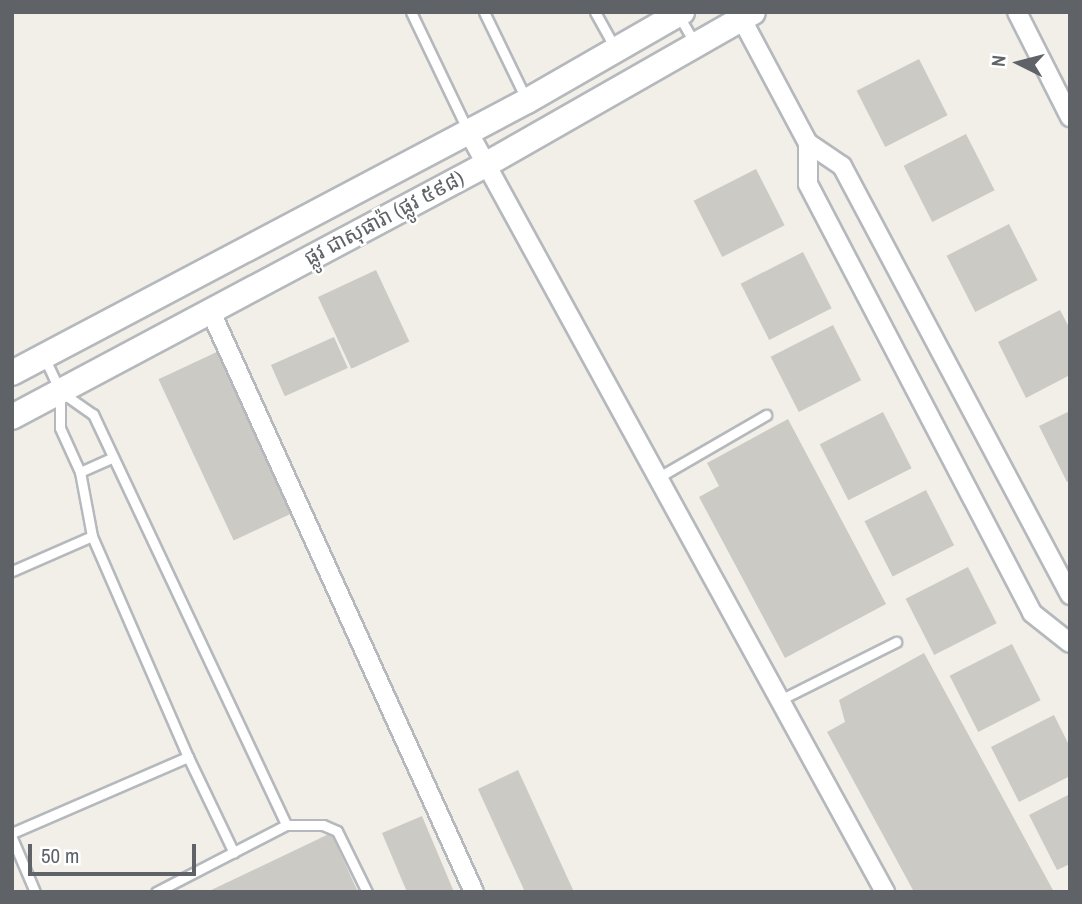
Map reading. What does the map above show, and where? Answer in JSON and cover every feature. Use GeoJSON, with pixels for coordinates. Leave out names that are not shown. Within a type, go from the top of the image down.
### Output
{"type":"FeatureCollection","features":[{"type":"Feature","properties":{"kind":"main road","name":"ផ្លូវ ជាសុផារ៉ា (ផ្លូវ ៥៩៨)"},"geometry":{"type":"LineString","coordinates":[[12,373],[468,133],[679,13]]}},
{"type":"Feature","properties":{"kind":"main road","name":"ផ្លូវ ជាសុផារ៉ា (ផ្លូវ ៥៩៨)"},"geometry":{"type":"LineString","coordinates":[[12,416],[487,164],[744,14]]}},
{"type":"Feature","properties":{"kind":"street"},"geometry":{"type":"LineString","coordinates":[[1017,12],[1070,117]]}},
{"type":"Feature","properties":{"kind":"street"},"geometry":{"type":"LineString","coordinates":[[744,14],[808,143],[808,184],[1032,613],[1070,643]]}},
{"type":"Feature","properties":{"kind":"street"},"geometry":{"type":"LineString","coordinates":[[468,133],[885,892]]}},
{"type":"Feature","properties":{"kind":"street"},"geometry":{"type":"LineString","coordinates":[[808,143],[842,166],[1070,595]]}},
{"type":"Feature","properties":{"kind":"street"},"geometry":{"type":"LineString","coordinates":[[210,310],[474,892]]}},
{"type":"Feature","properties":{"kind":"lane"},"geometry":{"type":"LineString","coordinates":[[411,12],[468,133]]}},
{"type":"Feature","properties":{"kind":"lane"},"geometry":{"type":"LineString","coordinates":[[484,12],[527,101]]}},
{"type":"Feature","properties":{"kind":"lane"},"geometry":{"type":"LineString","coordinates":[[595,12],[616,50]]}},
{"type":"Feature","properties":{"kind":"lane"},"geometry":{"type":"LineString","coordinates":[[679,13],[695,45]]}},
{"type":"Feature","properties":{"kind":"lane"},"geometry":{"type":"LineString","coordinates":[[44,356],[60,391],[60,428],[80,472],[92,537],[188,757],[234,853]]}},
{"type":"Feature","properties":{"kind":"lane"},"geometry":{"type":"LineString","coordinates":[[60,391],[93,414],[286,825]]}},
{"type":"Feature","properties":{"kind":"lane"},"geometry":{"type":"LineString","coordinates":[[659,477],[765,415]]}},
{"type":"Feature","properties":{"kind":"lane"},"geometry":{"type":"LineString","coordinates":[[80,472],[113,457]]}},
{"type":"Feature","properties":{"kind":"lane"},"geometry":{"type":"LineString","coordinates":[[12,571],[92,537]]}},
{"type":"Feature","properties":{"kind":"lane"},"geometry":{"type":"LineString","coordinates":[[780,700],[896,642]]}},
{"type":"Feature","properties":{"kind":"lane"},"geometry":{"type":"LineString","coordinates":[[35,892],[12,836],[188,757]]}},
{"type":"Feature","properties":{"kind":"lane"},"geometry":{"type":"LineString","coordinates":[[156,892],[286,825],[323,825],[337,831],[367,892]]}},
{"type":"Feature","properties":{"kind":"building"},"geometry":{"type":"Polygon","coordinates":[[[919,59],[948,115],[885,147],[857,91],[919,59]]]}},
{"type":"Feature","properties":{"kind":"building"},"geometry":{"type":"Polygon","coordinates":[[[966,134],[995,190],[932,222],[904,166],[966,134]]]}},
{"type":"Feature","properties":{"kind":"building"},"geometry":{"type":"Polygon","coordinates":[[[756,169],[785,225],[722,257],[694,201],[756,169]]]}},
{"type":"Feature","properties":{"kind":"building"},"geometry":{"type":"Polygon","coordinates":[[[1009,224],[1038,280],[975,312],[947,256],[1009,224]]]}},
{"type":"Feature","properties":{"kind":"building"},"geometry":{"type":"Polygon","coordinates":[[[803,252],[832,308],[769,340],[741,284],[803,252]]]}},
{"type":"Feature","properties":{"kind":"building"},"geometry":{"type":"Polygon","coordinates":[[[376,270],[409,342],[351,369],[318,297],[376,270]]]}},
{"type":"Feature","properties":{"kind":"building"},"geometry":{"type":"Polygon","coordinates":[[[1060,310],[1070,329],[1070,375],[1026,398],[998,342],[1060,310]]]}},
{"type":"Feature","properties":{"kind":"building"},"geometry":{"type":"Polygon","coordinates":[[[833,325],[861,380],[799,412],[771,357],[833,325]]]}},
{"type":"Feature","properties":{"kind":"building"},"geometry":{"type":"Polygon","coordinates":[[[334,337],[348,368],[285,396],[271,365],[334,337]]]}},
{"type":"Feature","properties":{"kind":"building"},"geometry":{"type":"Polygon","coordinates":[[[221,350],[296,511],[234,540],[158,379],[221,350]]]}},
{"type":"Feature","properties":{"kind":"building"},"geometry":{"type":"Polygon","coordinates":[[[1070,411],[1070,480],[1067,482],[1039,426],[1070,411]]]}},
{"type":"Feature","properties":{"kind":"building"},"geometry":{"type":"Polygon","coordinates":[[[883,412],[912,468],[848,500],[820,444],[883,412]]]}},
{"type":"Feature","properties":{"kind":"building"},"geometry":{"type":"Polygon","coordinates":[[[788,419],[886,604],[785,658],[699,497],[719,486],[707,463],[788,419]]]}},
{"type":"Feature","properties":{"kind":"building"},"geometry":{"type":"Polygon","coordinates":[[[926,490],[954,545],[893,577],[865,521],[926,490]]]}},
{"type":"Feature","properties":{"kind":"building"},"geometry":{"type":"Polygon","coordinates":[[[968,567],[997,623],[934,655],[906,599],[968,567]]]}},
{"type":"Feature","properties":{"kind":"building"},"geometry":{"type":"Polygon","coordinates":[[[1012,644],[1041,700],[978,732],[950,676],[1012,644]]]}},
{"type":"Feature","properties":{"kind":"building"},"geometry":{"type":"Polygon","coordinates":[[[924,653],[1054,892],[914,892],[827,732],[845,722],[839,700],[924,653]]]}},
{"type":"Feature","properties":{"kind":"building"},"geometry":{"type":"Polygon","coordinates":[[[1054,715],[1070,747],[1070,776],[1019,802],[991,747],[1054,715]]]}},
{"type":"Feature","properties":{"kind":"building"},"geometry":{"type":"Polygon","coordinates":[[[518,770],[574,892],[525,892],[478,789],[518,770]]]}},
{"type":"Feature","properties":{"kind":"building"},"geometry":{"type":"Polygon","coordinates":[[[1070,794],[1070,864],[1057,870],[1029,815],[1070,794]]]}},
{"type":"Feature","properties":{"kind":"building"},"geometry":{"type":"Polygon","coordinates":[[[422,816],[454,892],[407,892],[382,833],[422,816]]]}},
{"type":"Feature","properties":{"kind":"building"},"geometry":{"type":"Polygon","coordinates":[[[331,833],[358,892],[207,892],[331,833]]]}}]}
